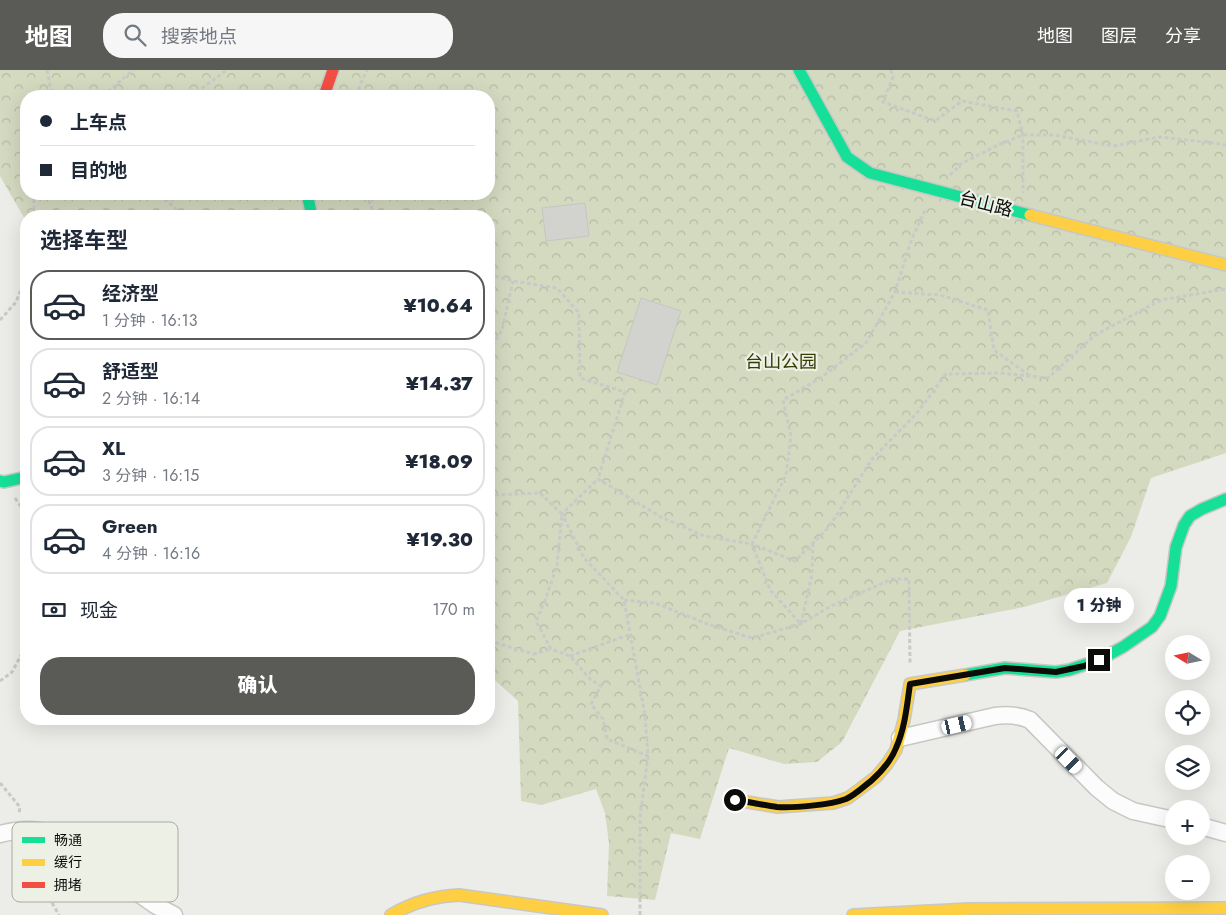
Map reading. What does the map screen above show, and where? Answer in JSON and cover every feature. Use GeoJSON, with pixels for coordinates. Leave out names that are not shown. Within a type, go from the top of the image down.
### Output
{"type":"FeatureCollection","features":[{"type":"Feature","properties":{"kind":"street"},"geometry":{"type":"LineString","coordinates":[[326,90],[333,70]]}},
{"type":"Feature","properties":{"kind":"street","name":"台山路"},"geometry":{"type":"LineString","coordinates":[[799,70],[847,157],[857,166],[870,173],[1226,265]]}},
{"type":"Feature","properties":{"kind":"street"},"geometry":{"type":"LineString","coordinates":[[0,481],[4,482],[20,478]]}},
{"type":"Feature","properties":{"kind":"street"},"geometry":{"type":"LineString","coordinates":[[735,800],[778,807],[833,803],[848,798],[876,777],[896,750],[910,684],[1005,668],[1056,672],[1069,670],[1099,660],[1123,647],[1152,627],[1160,616],[1171,586],[1176,547],[1184,525],[1190,516],[1226,499]]}},
{"type":"Feature","properties":{"kind":"street"},"geometry":{"type":"LineString","coordinates":[[900,738],[995,716],[1006,714],[1019,716],[1030,720],[1097,788],[1113,801],[1134,811],[1165,818]]}},
{"type":"Feature","properties":{"kind":"street"},"geometry":{"type":"LineString","coordinates":[[1210,828],[1226,832]]}},
{"type":"Feature","properties":{"kind":"street"},"geometry":{"type":"LineString","coordinates":[[391,915],[422,899],[452,895],[602,915]]}},
{"type":"Feature","properties":{"kind":"street"},"geometry":{"type":"LineString","coordinates":[[151,902],[174,915]]}},
{"type":"Feature","properties":{"kind":"street"},"geometry":{"type":"LineString","coordinates":[[853,915],[978,909],[1226,908]]}},
{"type":"Feature","properties":{"kind":"path"},"geometry":{"type":"LineString","coordinates":[[47,70],[51,90]]}},
{"type":"Feature","properties":{"kind":"path"},"geometry":{"type":"LineString","coordinates":[[110,90],[133,70]]}},
{"type":"Feature","properties":{"kind":"path"},"geometry":{"type":"LineString","coordinates":[[200,90],[227,70]]}},
{"type":"Feature","properties":{"kind":"path"},"geometry":{"type":"LineString","coordinates":[[359,90],[367,70]]}},
{"type":"Feature","properties":{"kind":"path"},"geometry":{"type":"LineString","coordinates":[[891,70],[893,77],[883,102],[935,122],[962,101],[1017,111],[1023,136],[1023,213]]}},
{"type":"Feature","properties":{"kind":"path"},"geometry":{"type":"LineString","coordinates":[[801,624],[770,590],[752,544],[786,475],[791,436],[783,400],[819,380],[866,343],[895,292],[911,241],[935,190],[961,164],[998,144],[1023,136],[1054,135],[1114,146],[1159,136],[1226,146]]}},
{"type":"Feature","properties":{"kind":"path"},"geometry":{"type":"LineString","coordinates":[[166,200],[177,210]]}},
{"type":"Feature","properties":{"kind":"path"},"geometry":{"type":"LineString","coordinates":[[495,276],[557,288],[579,313],[580,378],[625,392],[598,480],[562,514],[557,565],[536,621],[551,649]]}},
{"type":"Feature","properties":{"kind":"path"},"geometry":{"type":"LineString","coordinates":[[495,342],[502,330],[513,281]]}},
{"type":"Feature","properties":{"kind":"path"},"geometry":{"type":"LineString","coordinates":[[598,480],[661,517],[704,536],[752,544],[795,561],[829,527],[872,460],[917,412],[946,374],[1000,373],[1048,378],[1095,335],[1161,300],[1226,290]]}},
{"type":"Feature","properties":{"kind":"path"},"geometry":{"type":"LineString","coordinates":[[0,320],[16,302],[20,292]]}},
{"type":"Feature","properties":{"kind":"path"},"geometry":{"type":"LineString","coordinates":[[895,292],[940,295],[988,310],[994,350],[1030,376]]}},
{"type":"Feature","properties":{"kind":"path"},"geometry":{"type":"LineString","coordinates":[[495,495],[540,493],[562,514],[584,558],[624,600],[645,715],[648,756],[640,817],[640,915]]}},
{"type":"Feature","properties":{"kind":"path"},"geometry":{"type":"LineString","coordinates":[[801,624],[812,574],[813,543]]}},
{"type":"Feature","properties":{"kind":"path"},"geometry":{"type":"LineString","coordinates":[[624,600],[656,603],[710,625],[752,638],[801,624],[832,606],[892,579],[909,579],[910,684]]}},
{"type":"Feature","properties":{"kind":"path"},"geometry":{"type":"LineString","coordinates":[[570,656],[630,634]]}},
{"type":"Feature","properties":{"kind":"path"},"geometry":{"type":"LineString","coordinates":[[495,643],[534,654],[551,649],[570,656],[591,680],[601,686],[591,704],[603,719],[607,739],[648,756]]}},
{"type":"Feature","properties":{"kind":"path"},"geometry":{"type":"LineString","coordinates":[[0,680],[12,672],[20,657]]}},
{"type":"Feature","properties":{"kind":"path"},"geometry":{"type":"LineString","coordinates":[[0,783],[20,808],[19,822]]}},
{"type":"Feature","properties":{"kind":"path"},"geometry":{"type":"LineString","coordinates":[[51,902],[58,915]]}},
{"type":"Feature","properties":{"kind":"green space","name":"台山公园"},"geometry":{"type":"Polygon","coordinates":[[[0,70],[1226,70],[1226,453],[1151,478],[1131,537],[1107,583],[1024,607],[900,631],[842,742],[817,762],[784,764],[729,748],[700,839],[671,833],[655,900],[607,896],[609,843],[605,813],[596,789],[541,805],[521,801],[518,701],[495,680],[495,210],[20,211],[0,176],[0,70]]]}},
{"type":"Feature","properties":{"kind":"building"},"geometry":{"type":"Polygon","coordinates":[[[585,203],[589,236],[546,241],[542,208],[585,203]]]}},
{"type":"Feature","properties":{"kind":"building"},"geometry":{"type":"Polygon","coordinates":[[[641,298],[681,311],[657,385],[617,372],[641,298]]]}},
{"type":"Feature","properties":{"kind":"traffic: fast"},"geometry":{"type":"LineString","coordinates":[[799,70],[847,157],[870,173],[1030,215]]}},
{"type":"Feature","properties":{"kind":"traffic: fast"},"geometry":{"type":"LineString","coordinates":[[308,200],[311,210]]}},
{"type":"Feature","properties":{"kind":"traffic: fast"},"geometry":{"type":"LineString","coordinates":[[0,481],[4,482],[20,478]]}},
{"type":"Feature","properties":{"kind":"traffic: fast"},"geometry":{"type":"LineString","coordinates":[[965,675],[1005,668],[1056,672],[1069,670],[1099,660],[1123,647],[1152,627],[1160,616],[1171,586],[1176,547],[1184,525],[1190,516],[1226,499]]}},
{"type":"Feature","properties":{"kind":"traffic: slow"},"geometry":{"type":"LineString","coordinates":[[1030,215],[1226,265]]}},
{"type":"Feature","properties":{"kind":"traffic: slow"},"geometry":{"type":"LineString","coordinates":[[735,800],[778,807],[833,803],[848,798],[876,777],[896,750],[904,720],[910,684],[965,675]]}},
{"type":"Feature","properties":{"kind":"traffic: slow"},"geometry":{"type":"LineString","coordinates":[[391,915],[424,900],[459,895],[602,915]]}},
{"type":"Feature","properties":{"kind":"traffic: slow"},"geometry":{"type":"LineString","coordinates":[[853,915],[969,909],[1226,908]]}},
{"type":"Feature","properties":{"kind":"traffic: jam"},"geometry":{"type":"LineString","coordinates":[[326,90],[333,70]]}},
{"type":"Feature","properties":{"kind":"route"},"geometry":{"type":"LineString","coordinates":[[735,800],[778,807],[833,803],[848,798],[876,777],[896,750],[904,720],[910,684],[1005,668],[1056,672],[1084,666],[1099,660]]}}]}
